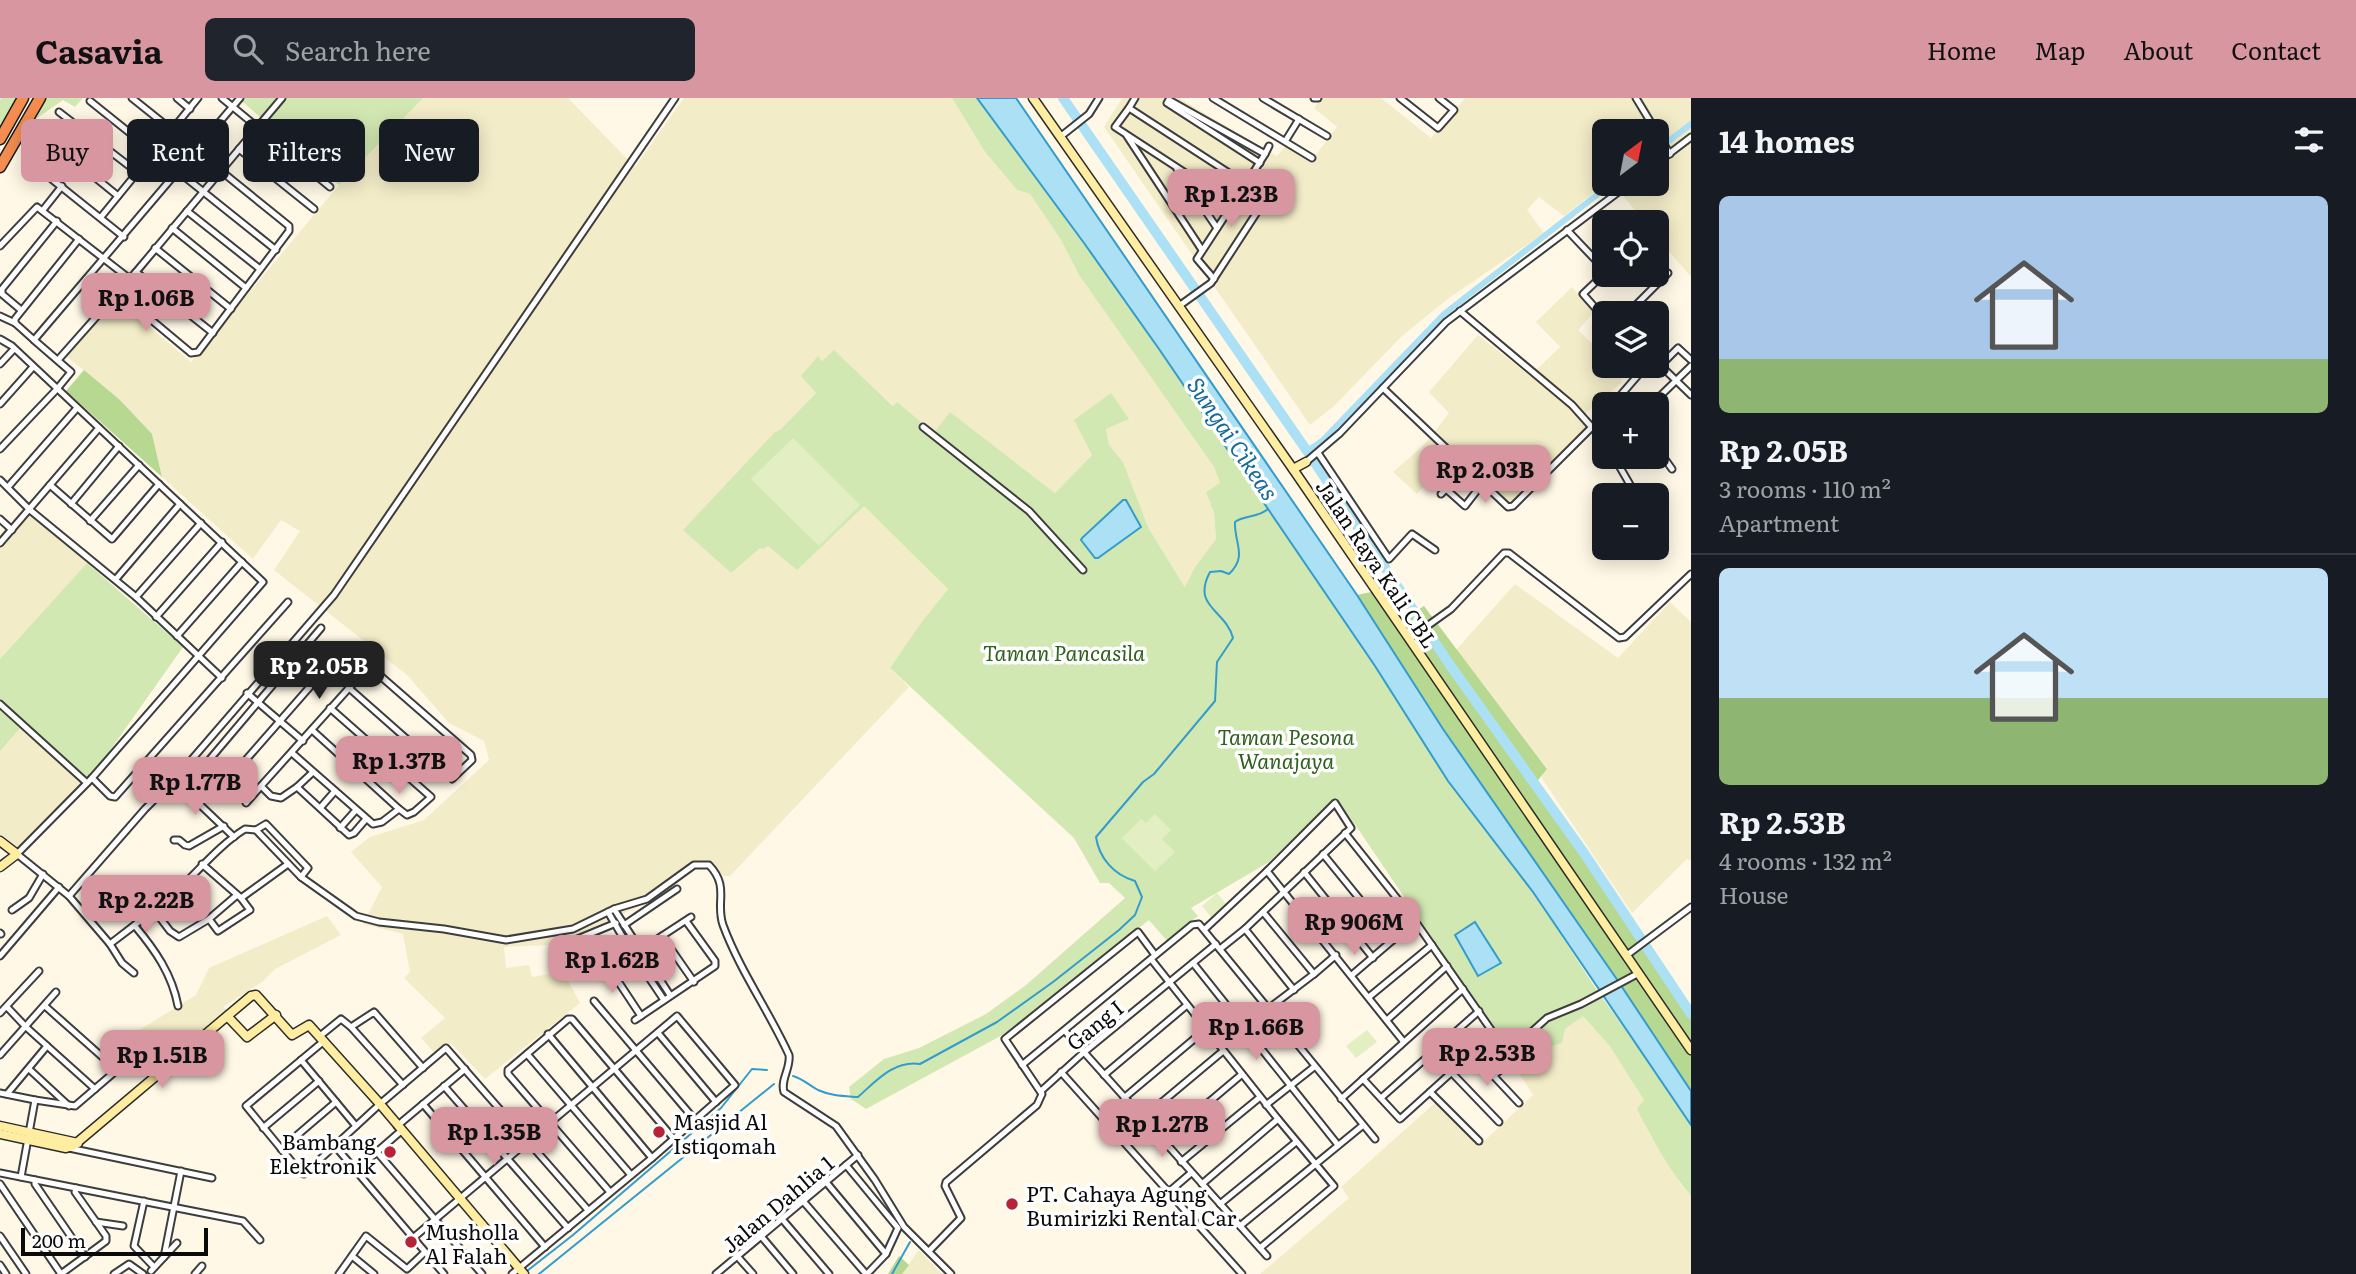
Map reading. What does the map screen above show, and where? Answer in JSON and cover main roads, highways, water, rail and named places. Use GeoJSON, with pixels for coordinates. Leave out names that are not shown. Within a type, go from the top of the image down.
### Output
{"type":"FeatureCollection","features":[{"type":"Feature","properties":{"kind":"highway"},"geometry":{"type":"LineString","coordinates":[[0,139],[23,98]]}},
{"type":"Feature","properties":{"kind":"highway"},"geometry":{"type":"LineString","coordinates":[[0,167],[40,98]]}},
{"type":"Feature","properties":{"kind":"main road","name":"Jalan Raya Kali CBL"},"geometry":{"type":"LineString","coordinates":[[1033,98],[1293,469],[1691,1049]]}},
{"type":"Feature","properties":{"kind":"main road"},"geometry":{"type":"LineString","coordinates":[[1293,469],[1306,461]]}},
{"type":"Feature","properties":{"kind":"main road"},"geometry":{"type":"LineString","coordinates":[[0,841],[17,855],[0,867]]}},
{"type":"Feature","properties":{"kind":"main road"},"geometry":{"type":"LineString","coordinates":[[0,1126],[66,1148],[78,1143],[251,996],[256,995],[292,1035],[307,1024],[322,1038],[461,1198],[518,1272]]}},
{"type":"Feature","properties":{"kind":"main road"},"geometry":{"type":"LineString","coordinates":[[228,1017],[247,1037],[276,1015]]}},
{"type":"Feature","properties":{"kind":"main road"},"geometry":{"type":"LineString","coordinates":[[0,1134],[78,1143]]}},
{"type":"Feature","properties":{"kind":"water","name":"Sungai Cikeas"},"geometry":{"type":"Polygon","coordinates":[[[977,98],[1016,98],[1357,595],[1443,729],[1691,1091],[1691,1125],[1533,892],[1448,781],[1375,666],[1159,349],[977,98]]]}},
{"type":"Feature","properties":{"kind":"water"},"geometry":{"type":"Polygon","coordinates":[[[1126,500],[1141,527],[1095,558],[1081,540],[1126,500]]]}},
{"type":"Feature","properties":{"kind":"water"},"geometry":{"type":"Polygon","coordinates":[[[1475,922],[1501,963],[1478,976],[1455,935],[1475,922]]]}},
{"type":"Feature","properties":{"kind":"waterway"},"geometry":{"type":"LineString","coordinates":[[1063,98],[1307,451],[1450,665],[1584,853],[1691,1014]]}},
{"type":"Feature","properties":{"kind":"waterway"},"geometry":{"type":"LineString","coordinates":[[1670,140],[1691,124]]}},
{"type":"Feature","properties":{"kind":"waterway"},"geometry":{"type":"LineString","coordinates":[[1307,451],[1322,441],[1444,314],[1596,196]]}},
{"type":"Feature","properties":{"kind":"waterway","name":"Sungai Cikeas"},"geometry":{"type":"LineString","coordinates":[[793,1076],[823,1092],[858,1097],[894,1068],[920,1064],[997,1022],[1053,982],[1135,915],[1142,897],[1135,881],[1120,875],[1109,865],[1100,852],[1096,837],[1143,782],[1154,774],[1215,701],[1217,662],[1233,638],[1224,621],[1207,601],[1205,584],[1210,572],[1221,571],[1229,574],[1238,561],[1235,522],[1268,509]]}},
{"type":"Feature","properties":{"kind":"waterway"},"geometry":{"type":"LineString","coordinates":[[527,1271],[721,1108],[752,1069],[767,1070]]}},
{"type":"Feature","properties":{"kind":"waterway"},"geometry":{"type":"LineString","coordinates":[[539,1274],[774,1084]]}},
{"type":"Feature","properties":{"kind":"waterway"},"geometry":{"type":"LineString","coordinates":[[892,1274],[910,1242]]}},
{"type":"Feature","properties":{"kind":"place","name":"Masjid Al Istiqomah"},"geometry":{"type":"Point","coordinates":[659,1132]}},
{"type":"Feature","properties":{"kind":"place","name":"Bambang Elektronik"},"geometry":{"type":"Point","coordinates":[390,1152]}},
{"type":"Feature","properties":{"kind":"place","name":"PT. Cahaya Agung Bumirizki Rental Car"},"geometry":{"type":"Point","coordinates":[1012,1204]}},
{"type":"Feature","properties":{"kind":"place","name":"Musholla Al Falah"},"geometry":{"type":"Point","coordinates":[411,1242]}},
{"type":"Feature","properties":{"kind":"park label","name":"Taman Pancasila"},"geometry":{"type":"Point","coordinates":[1064,651]}},
{"type":"Feature","properties":{"kind":"park label","name":"Taman Pesona Wanajaya"},"geometry":{"type":"Point","coordinates":[1286,747]}}]}
